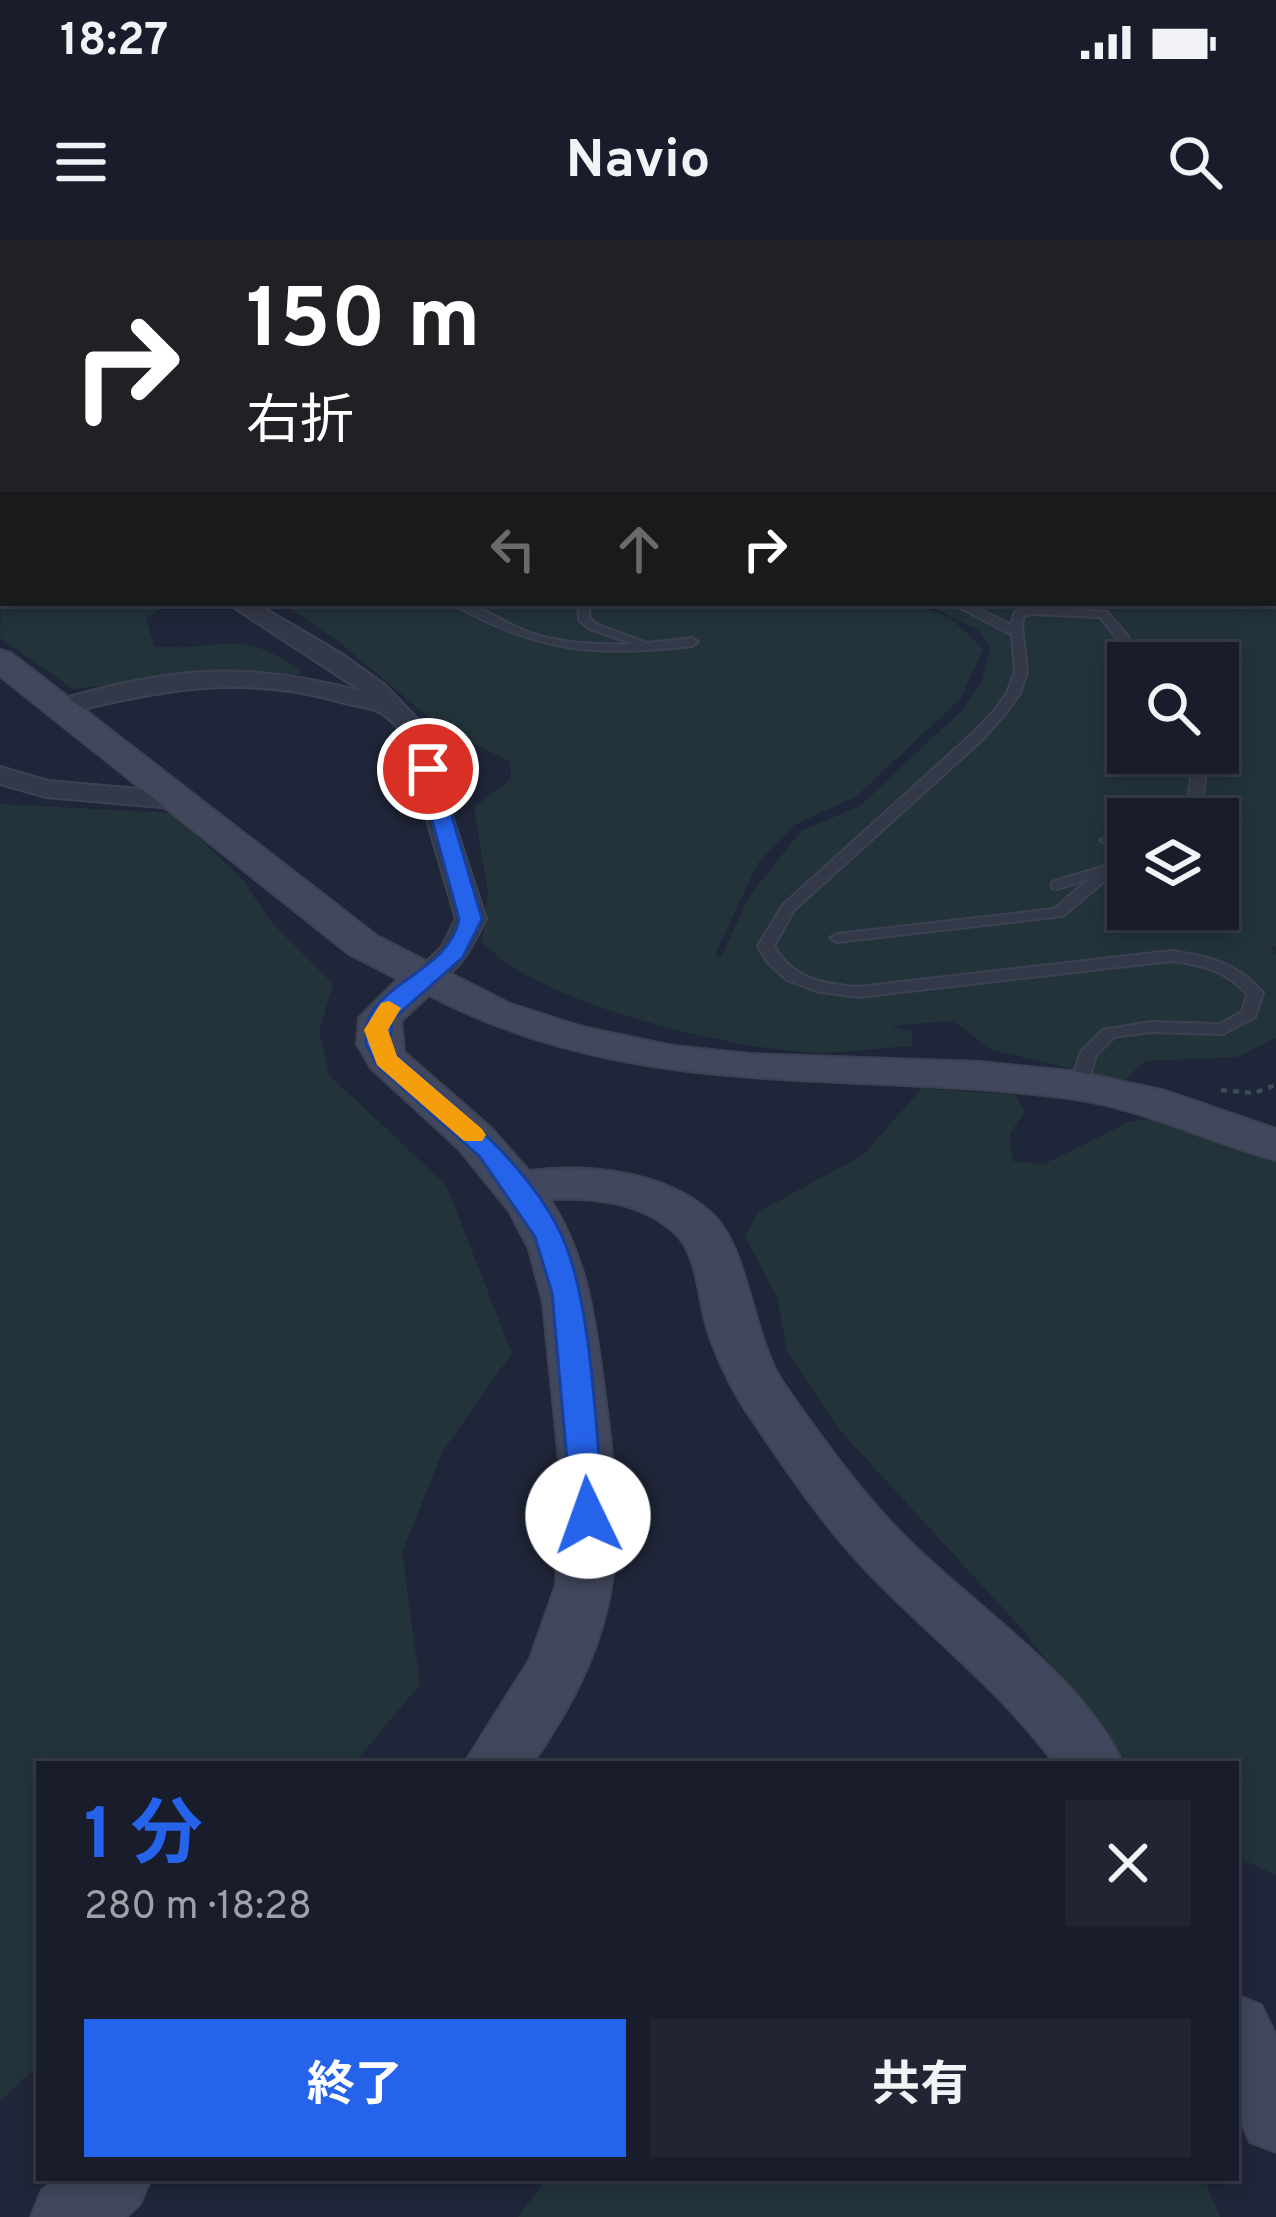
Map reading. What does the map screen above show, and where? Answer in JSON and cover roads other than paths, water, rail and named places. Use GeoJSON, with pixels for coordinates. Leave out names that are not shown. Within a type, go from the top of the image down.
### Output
{"type":"FeatureCollection","features":[{"type":"Feature","properties":{"kind":"street"},"geometry":{"type":"LineString","coordinates":[[243,606],[393,703],[413,729],[471,919],[454,952],[380,1018],[378,1044],[386,1059],[490,1151],[518,1186],[549,1236],[566,1293],[587,1474],[589,1558],[574,1620],[548,1682],[497,1761]]}},
{"type":"Feature","properties":{"kind":"street"},"geometry":{"type":"LineString","coordinates":[[0,660],[344,931],[423,979],[518,1021],[673,1059],[1079,1085],[1149,1101],[1276,1145]]}},
{"type":"Feature","properties":{"kind":"street"},"geometry":{"type":"LineString","coordinates":[[64,706],[142,686],[202,679],[278,679],[393,703]]}},
{"type":"Feature","properties":{"kind":"street"},"geometry":{"type":"LineString","coordinates":[[0,775],[46,790],[184,801]]}},
{"type":"Feature","properties":{"kind":"street"},"geometry":{"type":"LineString","coordinates":[[518,1186],[556,1181],[623,1190],[668,1207],[696,1225],[711,1251],[741,1352],[766,1400],[884,1552],[1022,1681],[1089,1761]]}},
{"type":"Feature","properties":{"kind":"street"},"geometry":{"type":"LineString","coordinates":[[1239,2036],[1276,2116]]}},
{"type":"Feature","properties":{"kind":"street"},"geometry":{"type":"LineString","coordinates":[[69,2217],[111,2181]]}},
{"type":"Feature","properties":{"kind":"lane"},"geometry":{"type":"LineString","coordinates":[[463,606],[525,635],[551,641],[627,650],[692,642]]}},
{"type":"Feature","properties":{"kind":"lane"},"geometry":{"type":"LineString","coordinates":[[584,606],[583,618],[592,626],[658,646]]}},
{"type":"Feature","properties":{"kind":"lane"},"geometry":{"type":"LineString","coordinates":[[963,606],[1017,633]]}},
{"type":"Feature","properties":{"kind":"lane"},"geometry":{"type":"LineString","coordinates":[[1079,1085],[1088,1053],[1109,1033],[1150,1027],[1223,1029],[1249,1014],[1255,994],[1239,973],[1215,961],[1171,956],[858,992],[813,987],[775,966],[766,946],[772,928],[800,897],[978,736],[1006,704],[1022,664],[1019,614],[1030,610],[1103,614],[1124,642]]}},
{"type":"Feature","properties":{"kind":"lane"},"geometry":{"type":"LineString","coordinates":[[1057,885],[1107,869]]}},
{"type":"Feature","properties":{"kind":"lane"},"geometry":{"type":"LineString","coordinates":[[837,938],[1058,914],[1107,870]]}},
{"type":"Feature","properties":{"kind":"lane"},"geometry":{"type":"LineString","coordinates":[[783,891],[800,897]]}}]}
